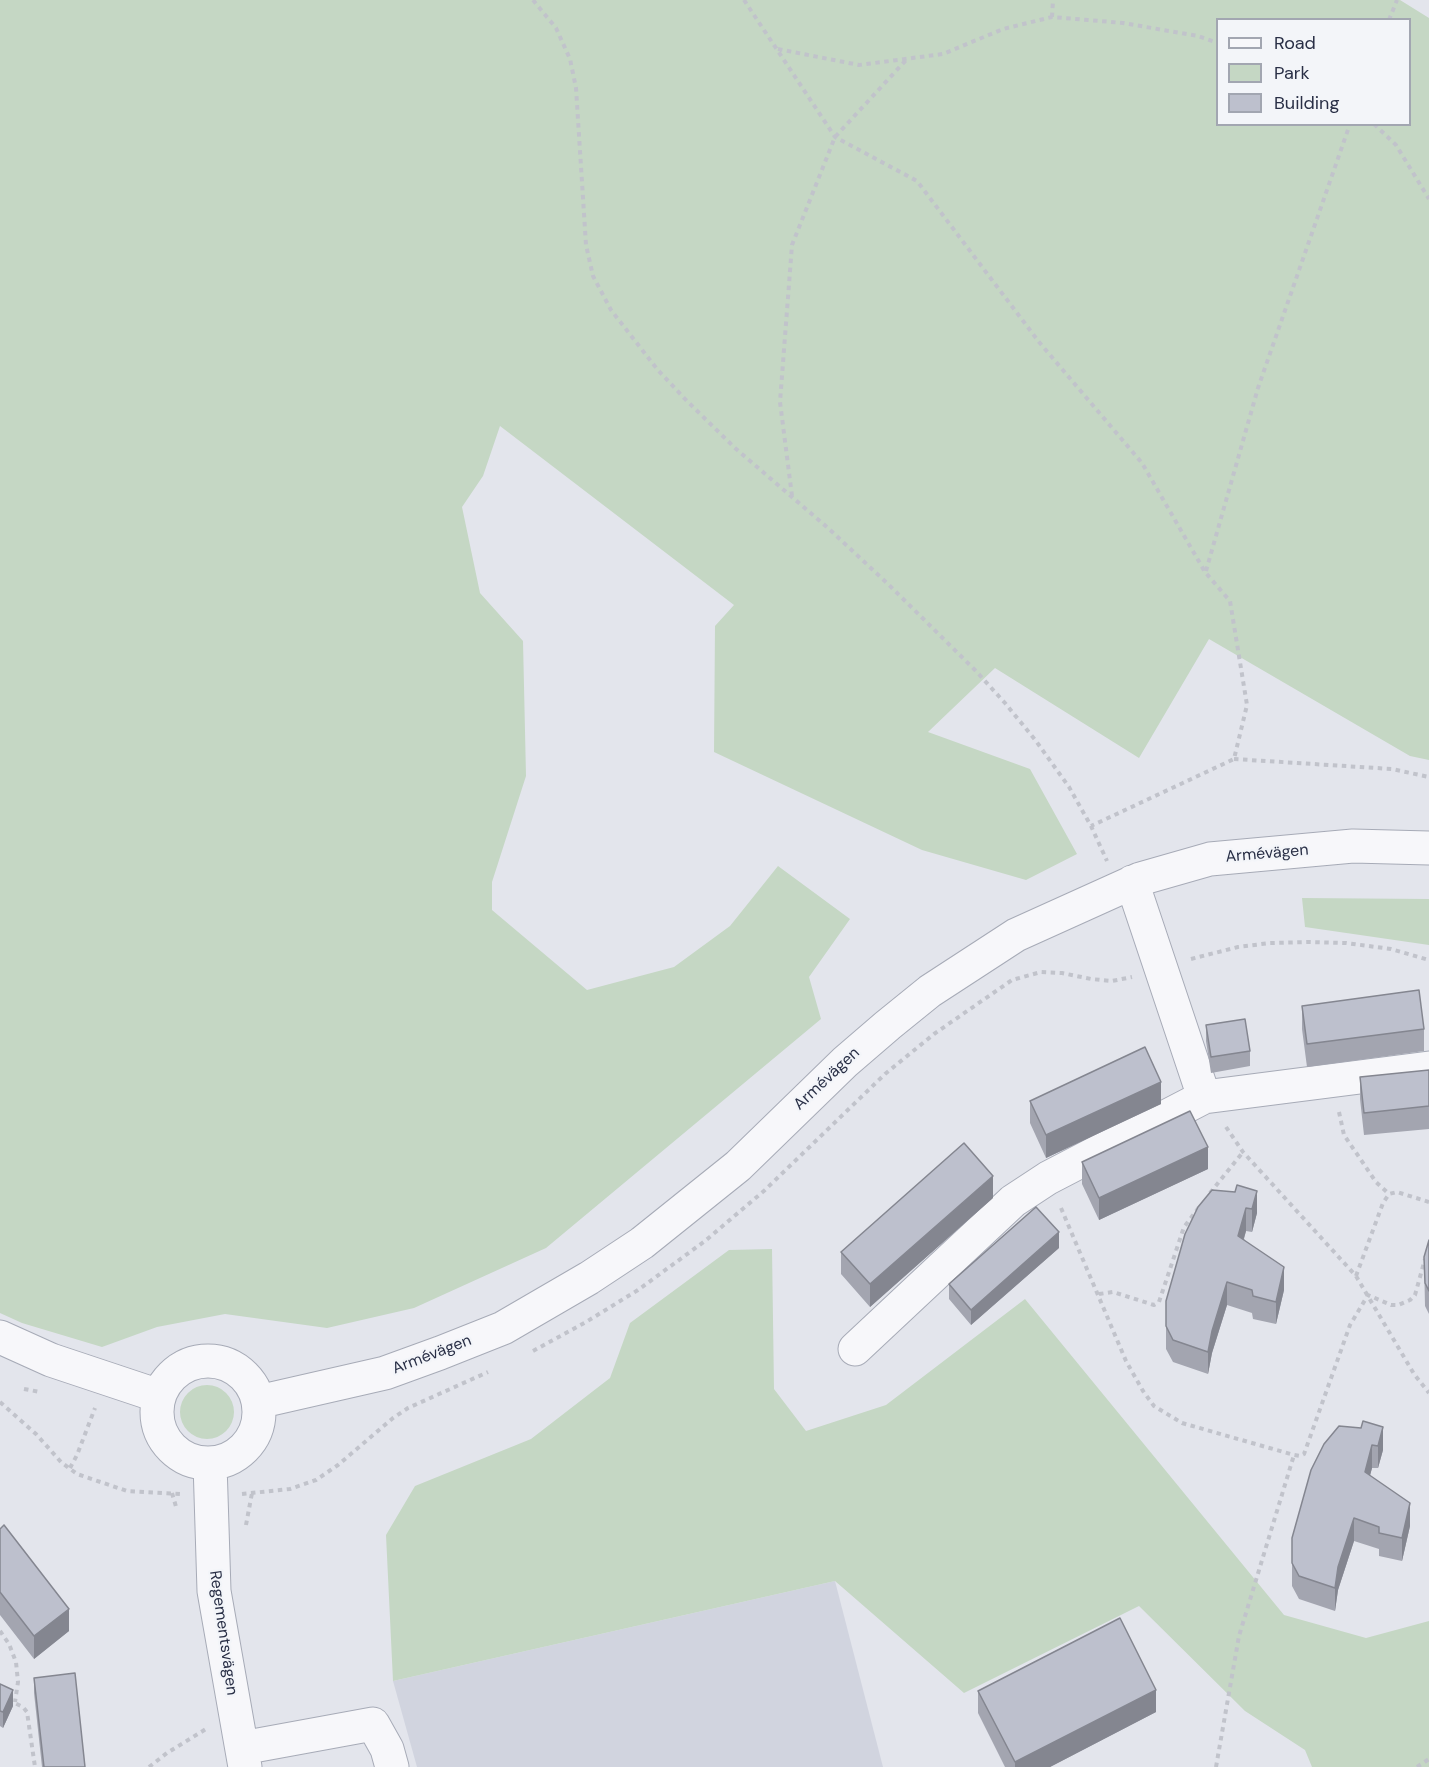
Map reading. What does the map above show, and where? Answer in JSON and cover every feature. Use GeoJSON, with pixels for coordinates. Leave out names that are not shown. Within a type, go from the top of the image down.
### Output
{"type":"FeatureCollection","features":[{"type":"Feature","properties":{"kind":"street","name":"Armévägen"},"geometry":{"type":"LineString","coordinates":[[258,1402],[385,1373],[440,1353],[503,1328],[590,1278],[642,1243],[738,1166],[845,1062],[930,991],[1016,935],[1132,882],[1210,859],[1353,846],[1429,848]]}},
{"type":"Feature","properties":{"kind":"street"},"geometry":{"type":"LineString","coordinates":[[1132,882],[1204,1097]]}},
{"type":"Feature","properties":{"kind":"street"},"geometry":{"type":"LineString","coordinates":[[855,1349],[1013,1201],[1048,1178],[1204,1097],[1429,1068]]}},
{"type":"Feature","properties":{"kind":"street"},"geometry":{"type":"LineString","coordinates":[[0,1337],[51,1360],[159,1396]]}},
{"type":"Feature","properties":{"kind":"street"},"geometry":{"type":"LineString","coordinates":[[209,1360],[231,1366],[241,1372],[254,1390],[258,1402],[259,1415],[256,1429],[245,1446],[227,1459],[210,1463],[198,1462],[178,1454],[158,1426],[159,1396],[177,1371],[188,1365],[209,1360]]}},
{"type":"Feature","properties":{"kind":"street","name":"Regementsvägen"},"geometry":{"type":"LineString","coordinates":[[210,1463],[214,1591],[243,1758]]}},
{"type":"Feature","properties":{"kind":"street"},"geometry":{"type":"LineString","coordinates":[[243,1758],[373,1724],[387,1749],[392,1767]]}},
{"type":"Feature","properties":{"kind":"path"},"geometry":{"type":"LineString","coordinates":[[533,0],[560,34],[570,59],[576,88],[586,245],[593,276],[610,310],[657,369],[735,448],[792,496],[889,585],[982,678],[1036,741],[1069,787],[1091,826],[1110,868],[1132,882]]}},
{"type":"Feature","properties":{"kind":"path"},"geometry":{"type":"LineString","coordinates":[[744,0],[836,137],[917,181],[1039,342],[1142,463],[1205,572],[1230,601],[1247,705],[1234,759]]}},
{"type":"Feature","properties":{"kind":"path"},"geometry":{"type":"LineString","coordinates":[[1052,17],[1053,0]]}},
{"type":"Feature","properties":{"kind":"path"},"geometry":{"type":"LineString","coordinates":[[1390,18],[1396,0]]}},
{"type":"Feature","properties":{"kind":"path"},"geometry":{"type":"LineString","coordinates":[[777,49],[859,65],[943,54],[1003,29],[1052,17],[1123,23],[1198,36],[1216,42]]}},
{"type":"Feature","properties":{"kind":"path"},"geometry":{"type":"LineString","coordinates":[[792,496],[780,402],[792,245],[836,137],[908,59]]}},
{"type":"Feature","properties":{"kind":"path"},"geometry":{"type":"LineString","coordinates":[[1205,572],[1258,388],[1349,126]]}},
{"type":"Feature","properties":{"kind":"path"},"geometry":{"type":"LineString","coordinates":[[1376,126],[1396,145],[1429,199]]}},
{"type":"Feature","properties":{"kind":"path"},"geometry":{"type":"LineString","coordinates":[[1091,826],[1234,759],[1392,769],[1429,777]]}},
{"type":"Feature","properties":{"kind":"path"},"geometry":{"type":"LineString","coordinates":[[1334,1080],[1344,1136],[1376,1182],[1389,1194]]}},
{"type":"Feature","properties":{"kind":"path"},"geometry":{"type":"LineString","coordinates":[[1204,1097],[1243,1152],[1356,1276],[1414,1374],[1429,1393]]}},
{"type":"Feature","properties":{"kind":"path"},"geometry":{"type":"LineString","coordinates":[[1208,1195],[1243,1152]]}},
{"type":"Feature","properties":{"kind":"path"},"geometry":{"type":"LineString","coordinates":[[1048,1178],[1126,1361],[1143,1391],[1160,1411],[1182,1423],[1294,1455],[1304,1454],[1350,1325],[1368,1295]]}},
{"type":"Feature","properties":{"kind":"path"},"geometry":{"type":"LineString","coordinates":[[1356,1276],[1383,1203],[1389,1194],[1397,1192],[1429,1202]]}},
{"type":"Feature","properties":{"kind":"path"},"geometry":{"type":"LineString","coordinates":[[1099,1294],[1113,1292],[1154,1305],[1159,1302],[1184,1227],[1202,1204]]}},
{"type":"Feature","properties":{"kind":"path"},"geometry":{"type":"LineString","coordinates":[[1368,1295],[1391,1305],[1410,1300],[1415,1295],[1426,1254]]}},
{"type":"Feature","properties":{"kind":"path"},"geometry":{"type":"LineString","coordinates":[[1216,1767],[1239,1636],[1294,1455]]}},
{"type":"Feature","properties":{"kind":"path"},"geometry":{"type":"LineString","coordinates":[[0,1631],[9,1644],[16,1662],[18,1682],[15,1702]]}},
{"type":"Feature","properties":{"kind":"path"},"geometry":{"type":"LineString","coordinates":[[0,1696],[15,1702],[27,1712],[34,1767]]}},
{"type":"Feature","properties":{"kind":"path"},"geometry":{"type":"LineString","coordinates":[[148,1767],[207,1728]]}},
{"type":"Feature","properties":{"kind":"path"},"geometry":{"type":"LineString","coordinates":[[1417,1767],[1429,1758]]}},
{"type":"Feature","properties":{"kind":"shaded area"},"geometry":{"type":"Polygon","coordinates":[[[835,1581],[883,1767],[417,1767],[393,1681],[835,1581]]]}},
{"type":"Feature","properties":{"kind":"green space"},"geometry":{"type":"Polygon","coordinates":[[[0,0],[1400,0],[1429,18],[1429,760],[1410,756],[1209,639],[1139,758],[995,668],[928,732],[1030,769],[1077,854],[1026,880],[922,850],[714,752],[715,626],[734,605],[500,426],[483,476],[462,507],[480,593],[523,641],[526,776],[492,882],[492,910],[587,990],[674,967],[730,926],[778,866],[850,919],[809,977],[821,1019],[546,1248],[414,1308],[327,1328],[225,1314],[157,1327],[102,1347],[22,1323],[0,1313],[0,0]]]}},
{"type":"Feature","properties":{"kind":"green space"},"geometry":{"type":"Polygon","coordinates":[[[1302,898],[1429,899],[1429,945],[1305,927],[1302,898]]]}},
{"type":"Feature","properties":{"kind":"green space"},"geometry":{"type":"Polygon","coordinates":[[[772,1249],[774,1389],[806,1431],[886,1405],[1025,1299],[1284,1615],[1366,1638],[1429,1621],[1429,1767],[1312,1767],[1305,1750],[1245,1711],[1139,1606],[964,1693],[835,1581],[393,1681],[386,1535],[415,1486],[531,1439],[610,1378],[630,1323],[729,1250],[772,1249]]]}},
{"type":"Feature","properties":{"kind":"green space"},"geometry":{"type":"Polygon","coordinates":[[[202,1385],[212,1385],[222,1389],[230,1397],[234,1412],[230,1427],[222,1435],[212,1439],[202,1439],[192,1435],[184,1427],[180,1417],[180,1407],[184,1397],[192,1389],[202,1385]]]}},
{"type":"Feature","properties":{"kind":"building"},"geometry":{"type":"Polygon","coordinates":[[[1419,990],[1424,1029],[1307,1044],[1302,1006],[1419,990]]]}},
{"type":"Feature","properties":{"kind":"building"},"geometry":{"type":"Polygon","coordinates":[[[1245,1019],[1250,1051],[1211,1057],[1206,1025],[1245,1019]]]}},
{"type":"Feature","properties":{"kind":"building"},"geometry":{"type":"Polygon","coordinates":[[[1145,1047],[1161,1082],[1046,1135],[1030,1101],[1145,1047]]]}},
{"type":"Feature","properties":{"kind":"building"},"geometry":{"type":"Polygon","coordinates":[[[1429,1070],[1429,1106],[1364,1113],[1360,1077],[1429,1070]]]}},
{"type":"Feature","properties":{"kind":"building"},"geometry":{"type":"Polygon","coordinates":[[[1190,1111],[1208,1147],[1099,1198],[1082,1162],[1190,1111]]]}},
{"type":"Feature","properties":{"kind":"building"},"geometry":{"type":"Polygon","coordinates":[[[964,1143],[993,1176],[870,1284],[841,1252],[964,1143]]]}},
{"type":"Feature","properties":{"kind":"building"},"geometry":{"type":"Polygon","coordinates":[[[1237,1185],[1257,1191],[1252,1209],[1246,1208],[1238,1236],[1284,1267],[1276,1302],[1253,1296],[1252,1290],[1227,1282],[1208,1352],[1173,1340],[1166,1326],[1166,1301],[1185,1234],[1198,1207],[1212,1190],[1235,1192],[1237,1185]]]}},
{"type":"Feature","properties":{"kind":"building"},"geometry":{"type":"Polygon","coordinates":[[[1036,1207],[1059,1232],[971,1310],[949,1284],[1036,1207]]]}},
{"type":"Feature","properties":{"kind":"building"},"geometry":{"type":"Polygon","coordinates":[[[1429,1240],[1429,1291],[1425,1283],[1424,1257],[1429,1240]]]}},
{"type":"Feature","properties":{"kind":"building"},"geometry":{"type":"Polygon","coordinates":[[[1363,1421],[1383,1427],[1378,1446],[1372,1445],[1365,1472],[1410,1503],[1402,1538],[1379,1533],[1379,1527],[1354,1518],[1338,1567],[1335,1588],[1299,1576],[1292,1563],[1292,1538],[1311,1470],[1324,1444],[1339,1426],[1361,1428],[1363,1421]]]}},
{"type":"Feature","properties":{"kind":"building"},"geometry":{"type":"Polygon","coordinates":[[[4,1525],[69,1609],[34,1636],[0,1592],[0,1529],[4,1525]]]}},
{"type":"Feature","properties":{"kind":"building"},"geometry":{"type":"Polygon","coordinates":[[[1120,1618],[1156,1690],[1015,1762],[978,1691],[1120,1618]]]}},
{"type":"Feature","properties":{"kind":"building"},"geometry":{"type":"Polygon","coordinates":[[[75,1673],[85,1767],[44,1767],[34,1678],[75,1673]]]}},
{"type":"Feature","properties":{"kind":"building"},"geometry":{"type":"Polygon","coordinates":[[[0,1684],[13,1690],[3,1712],[0,1711],[0,1684]]]}}]}
